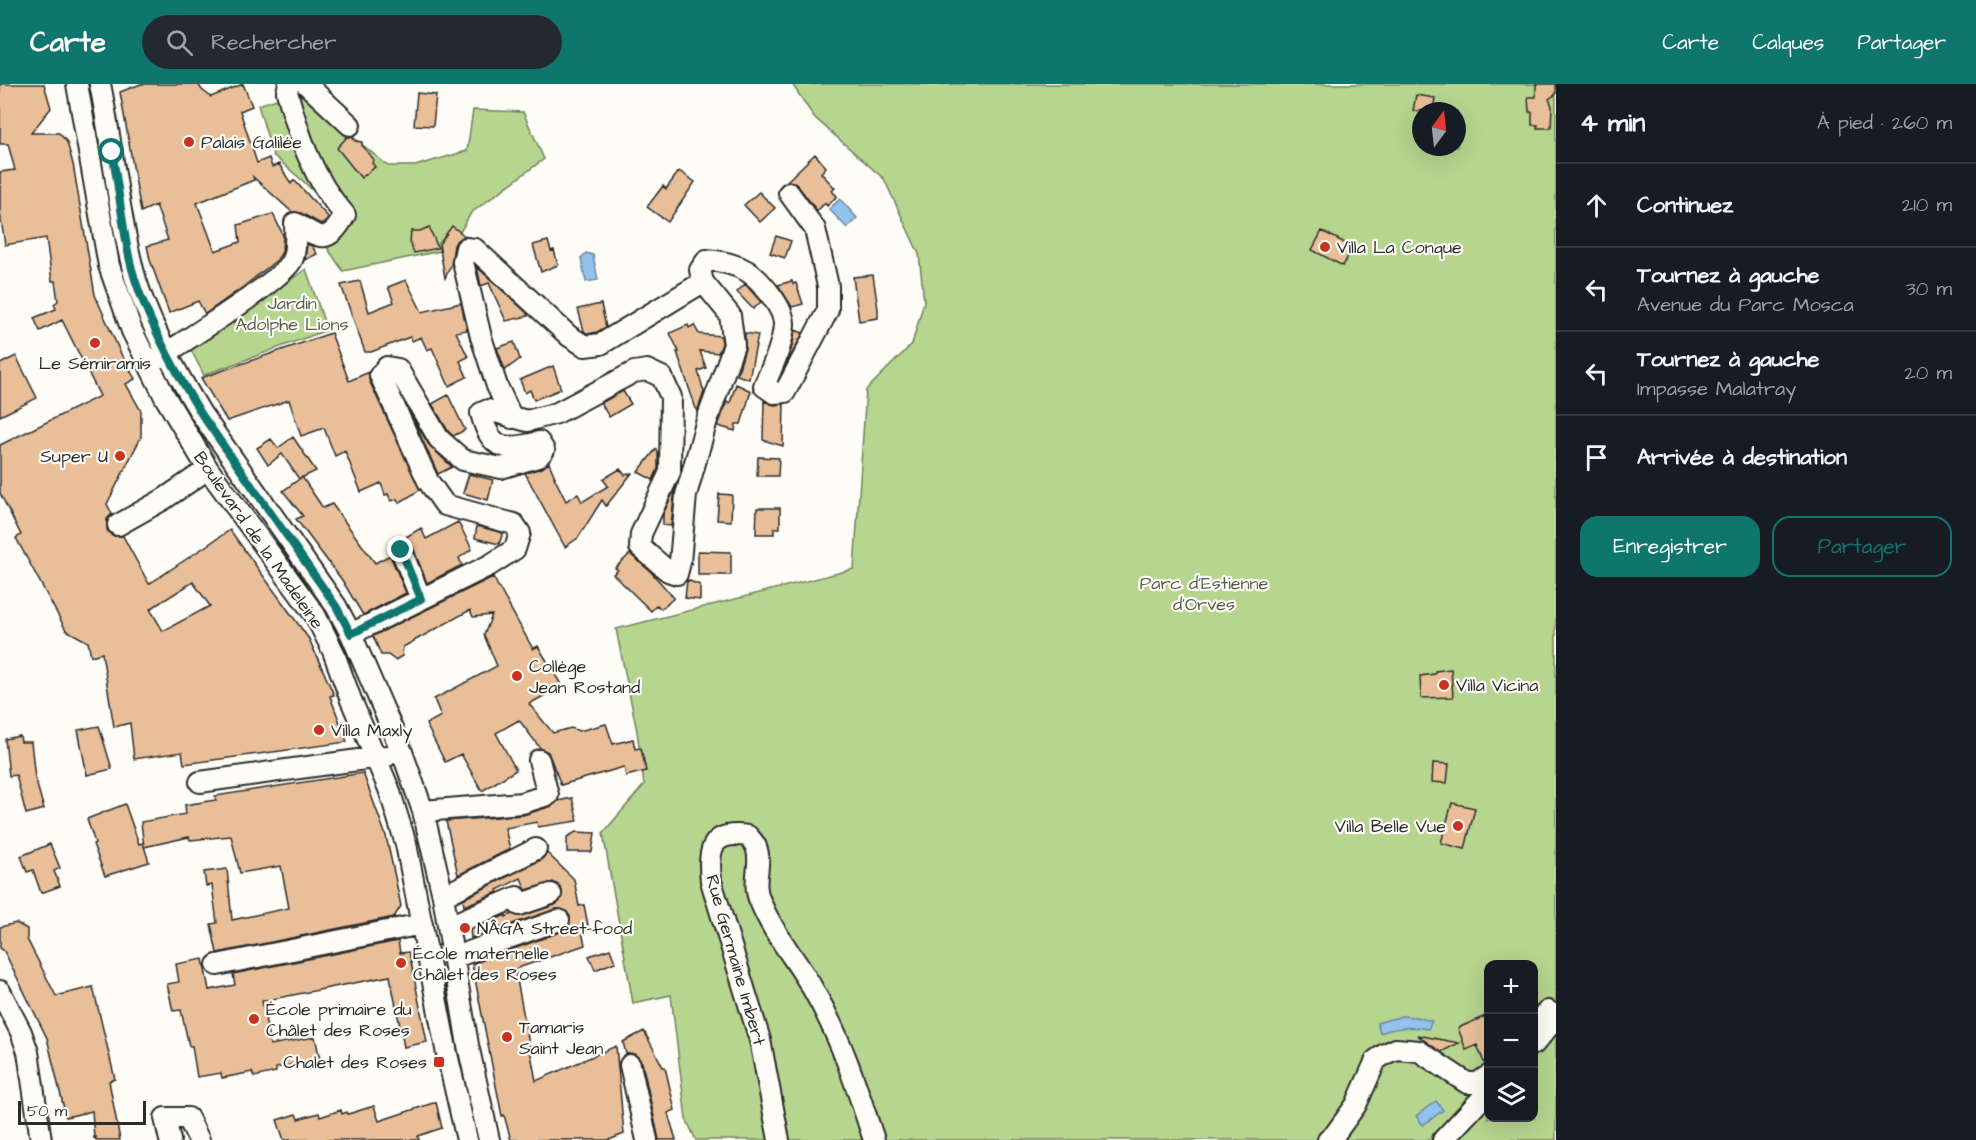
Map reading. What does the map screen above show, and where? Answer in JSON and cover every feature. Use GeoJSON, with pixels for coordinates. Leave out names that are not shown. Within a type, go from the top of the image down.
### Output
{"type":"FeatureCollection","features":[{"type":"Feature","properties":{"kind":"street","name":"Boulevard de la Madeleine"},"geometry":{"type":"LineString","coordinates":[[77,84],[109,266],[132,331],[175,415],[208,469],[304,598],[325,633],[399,818],[467,1140]]}},
{"type":"Feature","properties":{"kind":"street"},"geometry":{"type":"LineString","coordinates":[[147,362],[168,352],[273,281],[292,262],[296,241],[295,223],[317,237],[324,237],[337,229],[345,215],[327,196],[302,142],[287,92],[289,84]]}},
{"type":"Feature","properties":{"kind":"street"},"geometry":{"type":"LineString","coordinates":[[306,84],[350,124]]}},
{"type":"Feature","properties":{"kind":"street","name":"Boulevard de la Madeleine"},"geometry":{"type":"LineString","coordinates":[[102,93],[131,262],[143,298],[185,388],[336,606],[351,634],[402,752],[423,811],[443,896],[468,1045],[489,1140]]}},
{"type":"Feature","properties":{"kind":"street"},"geometry":{"type":"LineString","coordinates":[[81,105],[102,93]]}},
{"type":"Feature","properties":{"kind":"street"},"geometry":{"type":"LineString","coordinates":[[351,634],[490,565],[515,549],[520,533],[514,524],[445,505],[428,481],[380,375],[387,367],[398,369],[439,439],[463,460],[501,468],[538,457],[544,450],[539,442],[509,448],[498,444],[486,432],[481,413],[488,410],[527,422],[557,413],[634,372],[647,370],[662,377],[671,397],[670,472],[641,534],[640,547],[668,572],[677,574],[686,495],[707,420],[734,345],[730,315],[703,282],[700,270],[707,260],[723,262],[748,272],[773,297],[784,322],[778,349],[764,386],[774,393],[785,392],[828,310],[828,286],[815,229],[789,192]]}},
{"type":"Feature","properties":{"kind":"street"},"geometry":{"type":"LineString","coordinates":[[512,418],[497,386],[481,337],[463,262],[466,248],[475,249],[569,336],[585,346],[601,344],[703,282]]}},
{"type":"Feature","properties":{"kind":"street"},"geometry":{"type":"LineString","coordinates":[[118,525],[164,499],[208,469]]}},
{"type":"Feature","properties":{"kind":"street"},"geometry":{"type":"LineString","coordinates":[[401,550],[421,599]]}},
{"type":"Feature","properties":{"kind":"street"},"geometry":{"type":"LineString","coordinates":[[289,578],[307,565]]}},
{"type":"Feature","properties":{"kind":"street"},"geometry":{"type":"LineString","coordinates":[[200,782],[376,758],[402,752]]}},
{"type":"Feature","properties":{"kind":"street"},"geometry":{"type":"LineString","coordinates":[[423,811],[522,803],[548,795],[539,760]]}},
{"type":"Feature","properties":{"kind":"street","name":"Rue Germaine Imbert"},"geometry":{"type":"LineString","coordinates":[[779,1140],[760,1041],[711,881],[709,857],[712,847],[721,837],[736,834],[748,836],[756,847],[758,863],[755,881],[758,899],[773,929],[814,991],[846,1054],[874,1140]]}},
{"type":"Feature","properties":{"kind":"street"},"geometry":{"type":"LineString","coordinates":[[443,896],[536,849]]}},
{"type":"Feature","properties":{"kind":"street"},"geometry":{"type":"LineString","coordinates":[[449,926],[517,897],[519,906],[551,894]]}},
{"type":"Feature","properties":{"kind":"street"},"geometry":{"type":"LineString","coordinates":[[455,957],[559,920]]}},
{"type":"Feature","properties":{"kind":"street"},"geometry":{"type":"LineString","coordinates":[[217,965],[422,924]]}},
{"type":"Feature","properties":{"kind":"street"},"geometry":{"type":"LineString","coordinates":[[0,991],[21,1032],[28,1052],[41,1140]]}},
{"type":"Feature","properties":{"kind":"street"},"geometry":{"type":"LineString","coordinates":[[1538,1020],[1548,1011],[1554,1015],[1554,1020],[1538,1038]]}},
{"type":"Feature","properties":{"kind":"street"},"geometry":{"type":"LineString","coordinates":[[1328,1140],[1356,1105],[1376,1060],[1385,1054],[1396,1050],[1419,1051],[1467,1083],[1477,1083],[1484,1079]]}},
{"type":"Feature","properties":{"kind":"street"},"geometry":{"type":"LineString","coordinates":[[630,1065],[647,1140]]}},
{"type":"Feature","properties":{"kind":"street"},"geometry":{"type":"LineString","coordinates":[[1443,1140],[1484,1096]]}},
{"type":"Feature","properties":{"kind":"street"},"geometry":{"type":"LineString","coordinates":[[170,1140],[165,1118],[188,1119],[199,1140]]}},
{"type":"Feature","properties":{"kind":"green space","name":"Parc d'Estienne d'Orves"},"geometry":{"type":"Polygon","coordinates":[[[792,84],[1556,84],[1556,1140],[696,1140],[686,1119],[671,995],[633,1003],[603,833],[644,785],[637,731],[616,629],[854,569],[866,390],[912,344],[924,302],[919,254],[884,179],[814,117],[792,84]]]}},
{"type":"Feature","properties":{"kind":"green space"},"geometry":{"type":"Polygon","coordinates":[[[299,92],[388,166],[415,166],[467,151],[473,110],[523,112],[544,159],[471,213],[450,249],[343,271],[324,243],[345,223],[273,155],[258,105],[299,92]]]}},
{"type":"Feature","properties":{"kind":"green space","name":"Jardin Adolphe Lions"},"geometry":{"type":"Polygon","coordinates":[[[306,269],[327,330],[204,375],[191,350],[306,269]]]}},
{"type":"Feature","properties":{"kind":"water"},"geometry":{"type":"Polygon","coordinates":[[[840,199],[857,218],[847,228],[829,209],[840,199]]]}},
{"type":"Feature","properties":{"kind":"water"},"geometry":{"type":"Polygon","coordinates":[[[586,253],[593,255],[598,280],[586,282],[581,258],[586,253]]]}},
{"type":"Feature","properties":{"kind":"water"},"geometry":{"type":"Polygon","coordinates":[[[1402,1016],[1432,1021],[1428,1029],[1392,1029],[1380,1033],[1377,1023],[1402,1016]]]}},
{"type":"Feature","properties":{"kind":"water"},"geometry":{"type":"Polygon","coordinates":[[[1436,1101],[1443,1110],[1423,1125],[1416,1116],[1436,1101]]]}},
{"type":"Feature","properties":{"kind":"building"},"geometry":{"type":"Polygon","coordinates":[[[0,84],[44,84],[51,108],[31,133],[59,133],[67,142],[73,164],[95,295],[120,352],[135,379],[126,384],[141,411],[141,437],[107,504],[112,514],[107,519],[107,530],[112,536],[123,536],[149,584],[230,530],[309,639],[334,695],[330,696],[347,742],[184,764],[182,752],[134,759],[130,723],[114,727],[102,653],[91,656],[88,642],[66,630],[16,538],[21,535],[0,493],[0,445],[100,396],[62,320],[40,331],[34,318],[56,309],[54,304],[58,301],[55,281],[52,281],[46,238],[5,245],[0,213],[0,172],[15,170],[8,144],[0,144],[0,84]],[[193,582],[150,609],[163,631],[210,606],[193,582]]]}},
{"type":"Feature","properties":{"kind":"building"},"geometry":{"type":"Polygon","coordinates":[[[141,84],[198,84],[211,97],[243,84],[252,106],[240,111],[257,163],[269,158],[272,167],[279,164],[291,184],[294,180],[329,218],[321,224],[301,213],[292,212],[253,177],[254,180],[197,203],[215,251],[240,242],[238,225],[273,214],[283,235],[282,252],[277,260],[205,314],[198,301],[169,313],[150,260],[147,246],[168,240],[156,205],[141,212],[120,92],[141,84]]]}},
{"type":"Feature","properties":{"kind":"building"},"geometry":{"type":"Polygon","coordinates":[[[1536,84],[1556,84],[1556,94],[1549,99],[1552,106],[1551,128],[1537,128],[1538,125],[1532,125],[1532,112],[1529,112],[1528,97],[1536,97],[1536,84]]]}},
{"type":"Feature","properties":{"kind":"building"},"geometry":{"type":"Polygon","coordinates":[[[417,93],[436,95],[433,126],[414,125],[417,93]]]}},
{"type":"Feature","properties":{"kind":"building"},"geometry":{"type":"Polygon","coordinates":[[[1416,95],[1435,98],[1434,102],[1415,102],[1416,95]]]}},
{"type":"Feature","properties":{"kind":"building"},"geometry":{"type":"Polygon","coordinates":[[[347,137],[362,142],[374,160],[372,163],[375,167],[361,178],[337,148],[347,137]]]}},
{"type":"Feature","properties":{"kind":"building"},"geometry":{"type":"Polygon","coordinates":[[[815,154],[826,167],[821,173],[835,188],[832,191],[837,196],[827,206],[825,203],[817,211],[798,186],[787,181],[815,154]]]}},
{"type":"Feature","properties":{"kind":"building"},"geometry":{"type":"Polygon","coordinates":[[[679,171],[695,182],[668,222],[647,207],[663,186],[666,189],[679,171]]]}},
{"type":"Feature","properties":{"kind":"building"},"geometry":{"type":"Polygon","coordinates":[[[759,192],[775,208],[760,222],[744,205],[759,192]]]}},
{"type":"Feature","properties":{"kind":"building"},"geometry":{"type":"Polygon","coordinates":[[[452,226],[465,236],[457,240],[454,245],[451,265],[445,278],[439,244],[452,226]]]}},
{"type":"Feature","properties":{"kind":"building"},"geometry":{"type":"Polygon","coordinates":[[[429,227],[438,248],[414,253],[410,242],[411,231],[420,231],[429,227]]]}},
{"type":"Feature","properties":{"kind":"building","name":"Villa La Conque"},"geometry":{"type":"Polygon","coordinates":[[[1322,231],[1347,244],[1344,251],[1349,254],[1343,266],[1312,250],[1322,231]]]}},
{"type":"Feature","properties":{"kind":"building"},"geometry":{"type":"Polygon","coordinates":[[[776,236],[791,241],[785,258],[770,253],[776,236]]]}},
{"type":"Feature","properties":{"kind":"building"},"geometry":{"type":"Polygon","coordinates":[[[548,241],[551,251],[554,250],[558,265],[541,272],[533,245],[548,241]]]}},
{"type":"Feature","properties":{"kind":"building"},"geometry":{"type":"Polygon","coordinates":[[[307,244],[312,246],[317,254],[305,260],[307,244]]]}},
{"type":"Feature","properties":{"kind":"building"},"geometry":{"type":"Polygon","coordinates":[[[477,267],[528,316],[506,321],[489,283],[481,286],[477,267]]]}},
{"type":"Feature","properties":{"kind":"building"},"geometry":{"type":"Polygon","coordinates":[[[873,275],[878,318],[859,321],[853,277],[873,275]]]}},
{"type":"Feature","properties":{"kind":"building"},"geometry":{"type":"Polygon","coordinates":[[[406,280],[422,312],[461,303],[467,330],[456,332],[468,357],[460,361],[467,377],[449,386],[432,348],[427,350],[421,337],[412,341],[410,337],[371,352],[365,352],[341,285],[360,281],[369,312],[394,302],[388,287],[406,280]]]}},
{"type":"Feature","properties":{"kind":"building"},"geometry":{"type":"Polygon","coordinates":[[[792,281],[793,284],[796,283],[803,304],[792,307],[778,285],[792,281]]]}},
{"type":"Feature","properties":{"kind":"building"},"geometry":{"type":"Polygon","coordinates":[[[745,284],[761,302],[753,309],[737,292],[745,284]]]}},
{"type":"Feature","properties":{"kind":"building"},"geometry":{"type":"Polygon","coordinates":[[[601,304],[606,327],[588,334],[584,331],[578,309],[601,304]]]}},
{"type":"Feature","properties":{"kind":"building"},"geometry":{"type":"Polygon","coordinates":[[[688,325],[689,328],[694,325],[699,334],[721,336],[722,344],[718,353],[700,351],[706,368],[698,371],[704,392],[697,412],[677,352],[679,352],[670,333],[688,325]]]}},
{"type":"Feature","properties":{"kind":"building"},"geometry":{"type":"Polygon","coordinates":[[[795,330],[803,333],[787,363],[793,343],[795,330]]]}},
{"type":"Feature","properties":{"kind":"building"},"geometry":{"type":"Polygon","coordinates":[[[331,333],[349,381],[369,372],[369,380],[420,490],[399,503],[397,499],[391,501],[388,494],[385,495],[381,483],[361,492],[345,451],[335,456],[324,428],[301,436],[289,400],[227,421],[201,378],[331,333]]]}},
{"type":"Feature","properties":{"kind":"building"},"geometry":{"type":"Polygon","coordinates":[[[745,333],[758,335],[749,379],[737,375],[745,349],[745,333]]]}},
{"type":"Feature","properties":{"kind":"building"},"geometry":{"type":"Polygon","coordinates":[[[514,342],[520,359],[505,370],[497,348],[514,342]]]}},
{"type":"Feature","properties":{"kind":"building"},"geometry":{"type":"Polygon","coordinates":[[[16,356],[37,398],[0,416],[0,364],[16,356]]]}},
{"type":"Feature","properties":{"kind":"building"},"geometry":{"type":"Polygon","coordinates":[[[553,366],[561,389],[534,400],[530,390],[525,393],[520,380],[553,366]]]}},
{"type":"Feature","properties":{"kind":"building"},"geometry":{"type":"Polygon","coordinates":[[[736,384],[751,391],[741,424],[736,424],[735,431],[718,426],[727,401],[730,403],[736,384]]]}},
{"type":"Feature","properties":{"kind":"building"},"geometry":{"type":"Polygon","coordinates":[[[623,391],[631,404],[609,417],[601,403],[623,391]]]}},
{"type":"Feature","properties":{"kind":"building"},"geometry":{"type":"Polygon","coordinates":[[[448,395],[465,430],[453,436],[432,404],[448,395]]]}},
{"type":"Feature","properties":{"kind":"building"},"geometry":{"type":"Polygon","coordinates":[[[764,401],[774,405],[784,404],[783,446],[763,440],[764,401]]]}},
{"type":"Feature","properties":{"kind":"building"},"geometry":{"type":"Polygon","coordinates":[[[412,417],[429,445],[452,467],[438,474],[412,417]]]}},
{"type":"Feature","properties":{"kind":"building"},"geometry":{"type":"Polygon","coordinates":[[[293,437],[316,471],[299,479],[282,454],[268,465],[257,448],[271,439],[278,448],[293,437]]]}},
{"type":"Feature","properties":{"kind":"building"},"geometry":{"type":"Polygon","coordinates":[[[656,449],[658,469],[653,480],[638,472],[656,449]]]}},
{"type":"Feature","properties":{"kind":"building"},"geometry":{"type":"Polygon","coordinates":[[[758,457],[779,458],[778,476],[757,476],[758,457]]]}},
{"type":"Feature","properties":{"kind":"building"},"geometry":{"type":"Polygon","coordinates":[[[549,463],[566,501],[578,494],[582,502],[608,486],[603,479],[620,469],[625,475],[632,473],[606,506],[602,500],[578,538],[565,547],[525,473],[542,468],[549,463]]]}},
{"type":"Feature","properties":{"kind":"building"},"geometry":{"type":"Polygon","coordinates":[[[469,474],[493,480],[488,500],[463,493],[469,474]]]}},
{"type":"Feature","properties":{"kind":"building"},"geometry":{"type":"Polygon","coordinates":[[[302,477],[323,508],[332,504],[375,563],[390,555],[406,593],[363,615],[342,580],[296,519],[303,516],[283,491],[302,477]]]}},
{"type":"Feature","properties":{"kind":"building"},"geometry":{"type":"Polygon","coordinates":[[[675,489],[671,526],[663,525],[663,514],[675,489]]]}},
{"type":"Feature","properties":{"kind":"building"},"geometry":{"type":"Polygon","coordinates":[[[719,494],[732,495],[731,521],[717,520],[719,494]]]}},
{"type":"Feature","properties":{"kind":"building"},"geometry":{"type":"Polygon","coordinates":[[[757,508],[780,508],[780,528],[774,528],[774,534],[756,534],[757,508]]]}},
{"type":"Feature","properties":{"kind":"building"},"geometry":{"type":"Polygon","coordinates":[[[458,522],[472,549],[459,558],[462,565],[427,583],[412,545],[406,537],[421,528],[426,539],[458,522]]]}},
{"type":"Feature","properties":{"kind":"building"},"geometry":{"type":"Polygon","coordinates":[[[477,526],[503,533],[499,544],[475,538],[477,526]]]}},
{"type":"Feature","properties":{"kind":"building"},"geometry":{"type":"Polygon","coordinates":[[[698,551],[731,552],[731,575],[698,575],[698,551]]]}},
{"type":"Feature","properties":{"kind":"building"},"geometry":{"type":"Polygon","coordinates":[[[630,554],[651,572],[674,598],[661,609],[657,605],[651,611],[613,574],[618,570],[615,568],[630,554]]]}},
{"type":"Feature","properties":{"kind":"building","name":"Collège Jean Rostand"},"geometry":{"type":"Polygon","coordinates":[[[493,577],[533,649],[538,646],[562,686],[529,704],[553,733],[571,728],[579,731],[606,724],[613,744],[633,739],[635,749],[641,748],[646,771],[626,776],[624,767],[561,785],[548,752],[540,748],[519,720],[496,733],[516,770],[482,791],[461,754],[445,762],[426,724],[441,716],[434,699],[497,666],[484,635],[492,615],[473,617],[470,610],[403,647],[402,656],[395,660],[388,655],[381,655],[373,636],[493,577]]]}},
{"type":"Feature","properties":{"kind":"building"},"geometry":{"type":"Polygon","coordinates":[[[687,580],[700,585],[700,600],[685,598],[687,580]]]}},
{"type":"Feature","properties":{"kind":"building"},"geometry":{"type":"Polygon","coordinates":[[[1451,669],[1453,697],[1421,698],[1420,676],[1451,669]]]}},
{"type":"Feature","properties":{"kind":"building"},"geometry":{"type":"Polygon","coordinates":[[[99,726],[112,769],[87,775],[78,730],[99,726]]]}},
{"type":"Feature","properties":{"kind":"building"},"geometry":{"type":"Polygon","coordinates":[[[20,736],[21,742],[31,742],[35,778],[44,809],[26,814],[16,775],[9,776],[5,739],[20,736]]]}},
{"type":"Feature","properties":{"kind":"building"},"geometry":{"type":"Polygon","coordinates":[[[1433,763],[1449,764],[1447,783],[1432,782],[1433,763]]]}},
{"type":"Feature","properties":{"kind":"building"},"geometry":{"type":"Polygon","coordinates":[[[363,773],[386,836],[395,877],[401,906],[394,917],[217,953],[211,924],[217,923],[212,885],[206,886],[204,872],[227,869],[232,920],[289,908],[281,866],[240,873],[231,836],[190,840],[189,837],[144,847],[141,822],[186,814],[185,805],[216,800],[215,796],[363,773]]]}},
{"type":"Feature","properties":{"kind":"building"},"geometry":{"type":"Polygon","coordinates":[[[572,798],[578,821],[538,827],[537,822],[505,828],[510,849],[458,875],[446,821],[523,815],[572,798]]]}},
{"type":"Feature","properties":{"kind":"building","name":"Villa Belle Vue"},"geometry":{"type":"Polygon","coordinates":[[[1452,803],[1475,808],[1465,849],[1441,843],[1452,803]]]}},
{"type":"Feature","properties":{"kind":"building"},"geometry":{"type":"Polygon","coordinates":[[[125,804],[139,844],[143,843],[149,862],[105,876],[93,844],[95,843],[87,819],[125,804]]]}},
{"type":"Feature","properties":{"kind":"building"},"geometry":{"type":"Polygon","coordinates":[[[576,832],[595,833],[592,852],[567,852],[567,837],[576,832]]]}},
{"type":"Feature","properties":{"kind":"building"},"geometry":{"type":"Polygon","coordinates":[[[50,844],[60,868],[54,871],[60,886],[41,893],[33,870],[27,872],[21,856],[50,844]]]}},
{"type":"Feature","properties":{"kind":"building"},"geometry":{"type":"Polygon","coordinates":[[[547,853],[574,879],[579,906],[584,905],[588,925],[581,927],[585,945],[515,969],[536,1081],[616,1046],[624,1134],[609,1140],[511,1140],[504,1115],[502,1116],[472,964],[563,931],[568,927],[570,917],[566,911],[556,909],[471,938],[470,930],[506,915],[506,917],[512,914],[522,916],[555,905],[560,901],[562,891],[553,882],[526,890],[521,878],[497,890],[498,892],[464,906],[463,899],[541,860],[547,853]]]}},
{"type":"Feature","properties":{"kind":"building"},"geometry":{"type":"Polygon","coordinates":[[[16,923],[27,929],[27,939],[56,996],[93,987],[115,1079],[109,1081],[120,1140],[96,1140],[96,1137],[94,1138],[92,1111],[66,1117],[47,1038],[4,951],[0,948],[0,927],[16,923]]]}},
{"type":"Feature","properties":{"kind":"building","name":"École primaire du Châlet des Roses"},"geometry":{"type":"Polygon","coordinates":[[[398,941],[400,953],[409,952],[427,1042],[404,1047],[390,976],[262,1001],[270,1045],[315,1037],[320,1059],[276,1068],[276,1072],[254,1077],[252,1072],[222,1078],[221,1073],[197,1077],[192,1046],[189,1046],[181,1010],[173,1011],[167,984],[179,982],[176,964],[203,959],[209,990],[235,985],[233,974],[398,941]]]}},
{"type":"Feature","properties":{"kind":"building"},"geometry":{"type":"Polygon","coordinates":[[[610,949],[615,962],[595,970],[589,956],[610,949]]]}},
{"type":"Feature","properties":{"kind":"building"},"geometry":{"type":"Polygon","coordinates":[[[1484,1017],[1484,1062],[1477,1045],[1466,1050],[1458,1028],[1484,1017]]]}},
{"type":"Feature","properties":{"kind":"building"},"geometry":{"type":"Polygon","coordinates":[[[644,1031],[665,1067],[675,1110],[668,1113],[676,1140],[659,1140],[642,1062],[634,1054],[626,1054],[623,1042],[644,1031]]]}},
{"type":"Feature","properties":{"kind":"building"},"geometry":{"type":"Polygon","coordinates":[[[1417,1035],[1459,1043],[1441,1052],[1417,1035]]]}},
{"type":"Feature","properties":{"kind":"building"},"geometry":{"type":"Polygon","coordinates":[[[436,1102],[442,1128],[418,1136],[419,1140],[284,1140],[277,1120],[296,1114],[298,1119],[319,1113],[320,1117],[341,1110],[342,1114],[347,1112],[348,1114],[374,1106],[379,1121],[436,1102]]]}},
{"type":"Feature","properties":{"kind":"place","name":"Palais Galilée"},"geometry":{"type":"Point","coordinates":[189,142]}},
{"type":"Feature","properties":{"kind":"place","name":"Villa La Conque"},"geometry":{"type":"Point","coordinates":[1325,247]}},
{"type":"Feature","properties":{"kind":"place","name":"Le Sémiramis"},"geometry":{"type":"Point","coordinates":[95,343]}},
{"type":"Feature","properties":{"kind":"place","name":"Super U"},"geometry":{"type":"Point","coordinates":[120,456]}},
{"type":"Feature","properties":{"kind":"place","name":"Collège Jean Rostand"},"geometry":{"type":"Point","coordinates":[517,676]}},
{"type":"Feature","properties":{"kind":"place","name":"Villa Vicina"},"geometry":{"type":"Point","coordinates":[1444,685]}},
{"type":"Feature","properties":{"kind":"place","name":"Villa Maxly"},"geometry":{"type":"Point","coordinates":[319,730]}},
{"type":"Feature","properties":{"kind":"place","name":"Villa Belle Vue"},"geometry":{"type":"Point","coordinates":[1458,826]}},
{"type":"Feature","properties":{"kind":"place","name":"NÂGA Street-food"},"geometry":{"type":"Point","coordinates":[465,928]}},
{"type":"Feature","properties":{"kind":"place","name":"École maternelle Châlet des Roses"},"geometry":{"type":"Point","coordinates":[401,963]}},
{"type":"Feature","properties":{"kind":"place","name":"École primaire du Châlet des Roses"},"geometry":{"type":"Point","coordinates":[254,1019]}},
{"type":"Feature","properties":{"kind":"place","name":"Tamaris Saint Jean"},"geometry":{"type":"Point","coordinates":[507,1037]}},
{"type":"Feature","properties":{"kind":"place","name":"Chalet des Roses"},"geometry":{"type":"Point","coordinates":[439,1062]}},
{"type":"Feature","properties":{"kind":"route"},"geometry":{"type":"LineString","coordinates":[[112,152],[131,262],[139,289],[185,388],[336,606],[351,634],[421,599],[401,550]]}}]}
